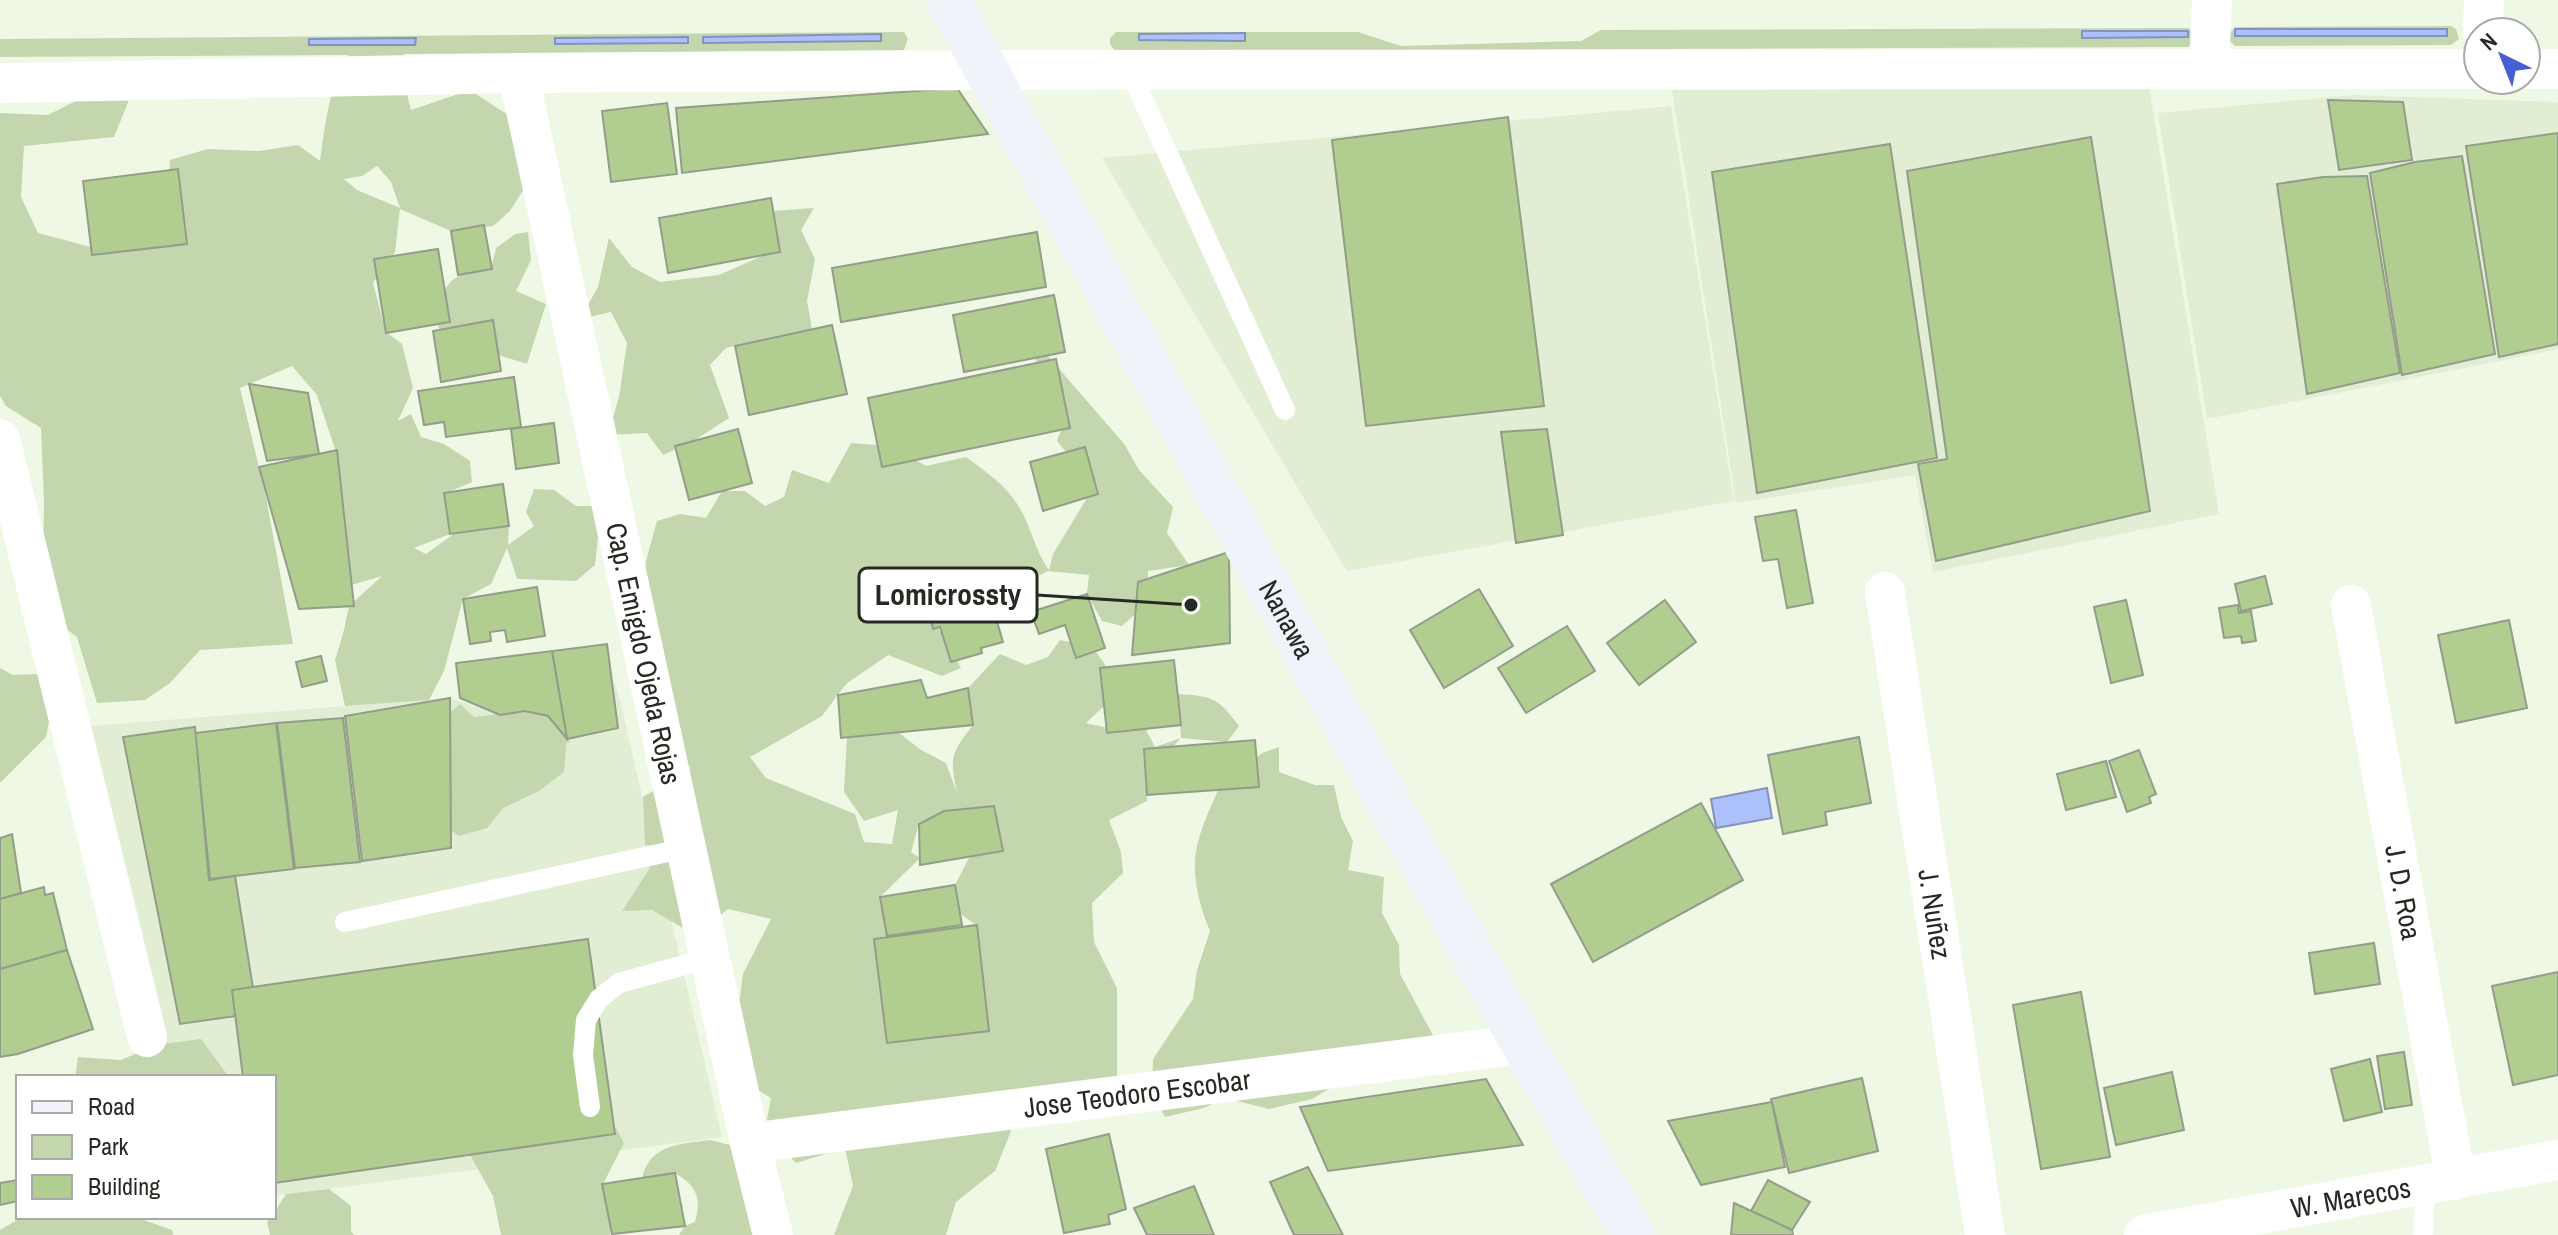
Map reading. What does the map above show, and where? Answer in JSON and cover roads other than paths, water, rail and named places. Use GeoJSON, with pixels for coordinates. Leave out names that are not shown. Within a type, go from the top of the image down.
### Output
{"type":"FeatureCollection","features":[{"type":"Feature","properties":{"kind":"street","name":"Nanawa"},"geometry":{"type":"LineString","coordinates":[[948,0],[1523,1044],[1633,1235]]}},
{"type":"Feature","properties":{"kind":"street"},"geometry":{"type":"LineString","coordinates":[[2209,70],[2212,0]]}},
{"type":"Feature","properties":{"kind":"street"},"geometry":{"type":"LineString","coordinates":[[0,83],[518,73],[1129,69],[2462,69]]}},
{"type":"Feature","properties":{"kind":"street","name":"Cap. Emigdo Ojeda Rojas"},"geometry":{"type":"LineString","coordinates":[[518,73],[750,1143],[773,1235]]}},
{"type":"Feature","properties":{"kind":"street"},"geometry":{"type":"LineString","coordinates":[[0,439],[147,1037]]}},
{"type":"Feature","properties":{"kind":"street","name":"J. Nuñez"},"geometry":{"type":"LineString","coordinates":[[1885,592],[1985,1235]]}},
{"type":"Feature","properties":{"kind":"street","name":"J. D. Roa"},"geometry":{"type":"LineString","coordinates":[[2351,605],[2440,1182]]}},
{"type":"Feature","properties":{"kind":"street","name":"Jose Teodoro Escobar"},"geometry":{"type":"LineString","coordinates":[[750,1143],[1523,1044]]}},
{"type":"Feature","properties":{"kind":"street","name":"W. Marecos"},"geometry":{"type":"LineString","coordinates":[[2144,1235],[2558,1160]]}},
{"type":"Feature","properties":{"kind":"lane"},"geometry":{"type":"LineString","coordinates":[[1129,69],[1285,410]]}},
{"type":"Feature","properties":{"kind":"lane"},"geometry":{"type":"LineString","coordinates":[[345,922],[686,848]]}},
{"type":"Feature","properties":{"kind":"lane"},"geometry":{"type":"LineString","coordinates":[[590,1107],[583,1055],[586,1020],[599,999],[619,983],[710,958]]}},
{"type":"Feature","properties":{"kind":"lane"},"geometry":{"type":"LineString","coordinates":[[2423,1235],[2440,1182]]}},
{"type":"Feature","properties":{"kind":"water"},"geometry":{"type":"Polygon","coordinates":[[[2235,29],[2447,29],[2447,36],[2235,36],[2235,29]]]}},
{"type":"Feature","properties":{"kind":"water"},"geometry":{"type":"Polygon","coordinates":[[[2082,31],[2188,31],[2188,37],[2082,38],[2082,31]]]}},
{"type":"Feature","properties":{"kind":"water"},"geometry":{"type":"Polygon","coordinates":[[[1245,33],[1245,41],[1139,40],[1139,34],[1245,33]]]}},
{"type":"Feature","properties":{"kind":"water"},"geometry":{"type":"Polygon","coordinates":[[[881,34],[881,41],[703,43],[703,37],[881,34]]]}},
{"type":"Feature","properties":{"kind":"water"},"geometry":{"type":"Polygon","coordinates":[[[688,37],[688,43],[555,44],[555,38],[688,37]]]}},
{"type":"Feature","properties":{"kind":"water"},"geometry":{"type":"Polygon","coordinates":[[[416,38],[415,45],[309,45],[309,39],[416,38]]]}},
{"type":"Feature","properties":{"kind":"water"},"geometry":{"type":"Polygon","coordinates":[[[1767,788],[1772,818],[1716,828],[1711,799],[1767,788]]]}},
{"type":"Feature","properties":{"kind":"place","name":"Lomicrossty"},"geometry":{"type":"Point","coordinates":[1191,605]}}]}
